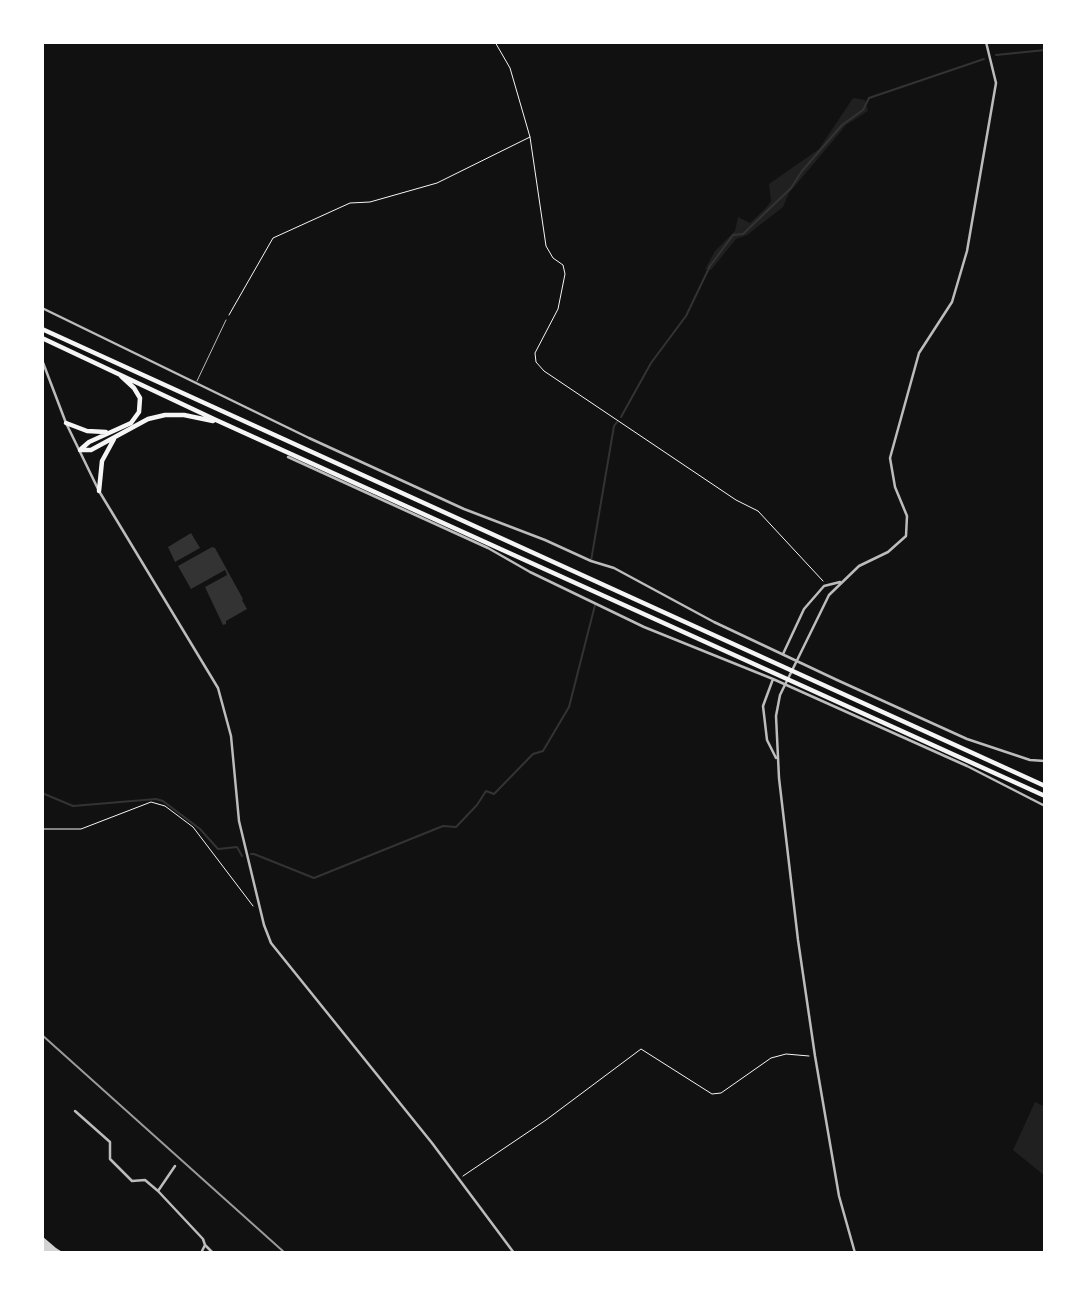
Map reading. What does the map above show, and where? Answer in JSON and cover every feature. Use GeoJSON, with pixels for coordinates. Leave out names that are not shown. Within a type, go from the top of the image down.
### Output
{"type":"FeatureCollection","features":[{"type":"Feature","properties":{"kind":"highway"},"geometry":{"type":"LineString","coordinates":[[43,329],[1045,786]]}},
{"type":"Feature","properties":{"kind":"highway"},"geometry":{"type":"LineString","coordinates":[[42,338],[226,425],[1045,796]]}},
{"type":"Feature","properties":{"kind":"highway"},"geometry":{"type":"LineString","coordinates":[[79,450],[89,442],[131,423],[139,412],[140,398],[134,388],[118,373]]}},
{"type":"Feature","properties":{"kind":"highway"},"geometry":{"type":"LineString","coordinates":[[79,450],[91,450],[148,419],[165,415],[184,415],[226,425]]}},
{"type":"Feature","properties":{"kind":"highway"},"geometry":{"type":"LineString","coordinates":[[66,423],[87,431],[104,433],[117,430]]}},
{"type":"Feature","properties":{"kind":"highway"},"geometry":{"type":"LineString","coordinates":[[99,491],[102,461],[115,438]]}},
{"type":"Feature","properties":{"kind":"street"},"geometry":{"type":"LineString","coordinates":[[855,1253],[839,1196],[815,1056],[777,760],[776,716],[780,695],[829,595],[859,566],[888,552],[906,536],[907,516],[895,487],[890,458],[919,353],[952,302],[967,251],[996,83],[986,42]]}},
{"type":"Feature","properties":{"kind":"street"},"geometry":{"type":"LineString","coordinates":[[42,308],[309,438],[464,509],[614,568],[714,622],[968,739],[1030,760],[1045,761]]}},
{"type":"Feature","properties":{"kind":"street"},"geometry":{"type":"LineString","coordinates":[[42,360],[66,423],[99,491],[218,688],[231,736],[239,821],[271,943],[432,1143],[514,1253]]}},
{"type":"Feature","properties":{"kind":"street"},"geometry":{"type":"LineString","coordinates":[[288,457],[488,548],[530,572],[645,627],[773,679],[967,766],[1045,806]]}},
{"type":"Feature","properties":{"kind":"street"},"geometry":{"type":"LineString","coordinates":[[782,654],[804,609],[827,586],[840,582]]}},
{"type":"Feature","properties":{"kind":"street"},"geometry":{"type":"LineString","coordinates":[[773,679],[762,706],[767,740],[777,760]]}},
{"type":"Feature","properties":{"kind":"street"},"geometry":{"type":"LineString","coordinates":[[75,1111],[110,1142],[110,1159],[132,1181],[145,1180],[158,1191],[213,1253]]}},
{"type":"Feature","properties":{"kind":"street"},"geometry":{"type":"LineString","coordinates":[[158,1191],[175,1166]]}},
{"type":"Feature","properties":{"kind":"street"},"geometry":{"type":"LineString","coordinates":[[201,1253],[205,1245]]}},
{"type":"Feature","properties":{"kind":"lane"},"geometry":{"type":"LineString","coordinates":[[196,383],[226,320]]}},
{"type":"Feature","properties":{"kind":"path"},"geometry":{"type":"LineString","coordinates":[[495,42],[510,68],[530,137],[546,246],[553,258],[563,265],[565,274],[558,309],[535,353],[536,362],[544,371],[736,500],[758,511],[827,586]]}},
{"type":"Feature","properties":{"kind":"path"},"geometry":{"type":"LineString","coordinates":[[226,320],[273,238],[350,203],[370,202],[437,183],[530,137]]}},
{"type":"Feature","properties":{"kind":"path"},"geometry":{"type":"LineString","coordinates":[[42,829],[81,829],[151,802],[165,806],[193,827],[252,905],[261,911]]}},
{"type":"Feature","properties":{"kind":"path"},"geometry":{"type":"LineString","coordinates":[[458,1180],[547,1120],[640,1049],[712,1094],[721,1093],[771,1058],[786,1054],[815,1056]]}},
{"type":"Feature","properties":{"kind":"shaded area"},"geometry":{"type":"Polygon","coordinates":[[[853,98],[865,100],[868,111],[846,125],[789,193],[783,207],[747,235],[736,239],[711,270],[705,269],[715,251],[735,231],[738,217],[750,223],[766,208],[771,201],[769,184],[819,149],[853,98]]]}},
{"type":"Feature","properties":{"kind":"shaded area"},"geometry":{"type":"Polygon","coordinates":[[[191,533],[200,548],[175,562],[168,547],[191,533]]]}},
{"type":"Feature","properties":{"kind":"shaded area"},"geometry":{"type":"Polygon","coordinates":[[[212,547],[215,548],[247,609],[223,625],[205,587],[227,575],[225,570],[191,589],[178,566],[212,547]]]}},
{"type":"Feature","properties":{"kind":"shaded area"},"geometry":{"type":"Polygon","coordinates":[[[1035,1102],[1045,1107],[1045,1176],[1013,1150],[1035,1102]]]}},
{"type":"Feature","properties":{"kind":"building"},"geometry":{"type":"Polygon","coordinates":[[[42,1236],[56,1248],[64,1253],[42,1253],[42,1236]]]}},
{"type":"Feature","properties":{"kind":"waterway"},"geometry":{"type":"LineString","coordinates":[[996,55],[1045,50]]}},
{"type":"Feature","properties":{"kind":"waterway"},"geometry":{"type":"LineString","coordinates":[[621,417],[651,363],[686,316],[710,266],[733,235],[743,234],[791,188],[802,171],[842,125],[863,110],[869,98],[984,59]]}},
{"type":"Feature","properties":{"kind":"waterway"},"geometry":{"type":"LineString","coordinates":[[591,561],[614,426],[617,422]]}},
{"type":"Feature","properties":{"kind":"waterway"},"geometry":{"type":"LineString","coordinates":[[251,854],[314,878],[443,826],[456,827],[486,791],[494,794],[533,754],[543,751],[569,707],[595,605]]}},
{"type":"Feature","properties":{"kind":"waterway"},"geometry":{"type":"LineString","coordinates":[[42,793],[73,806],[156,799],[163,801],[200,829],[218,849],[237,847],[242,856]]}},
{"type":"Feature","properties":{"kind":"railway"},"geometry":{"type":"LineString","coordinates":[[42,1035],[285,1253]]}}]}
